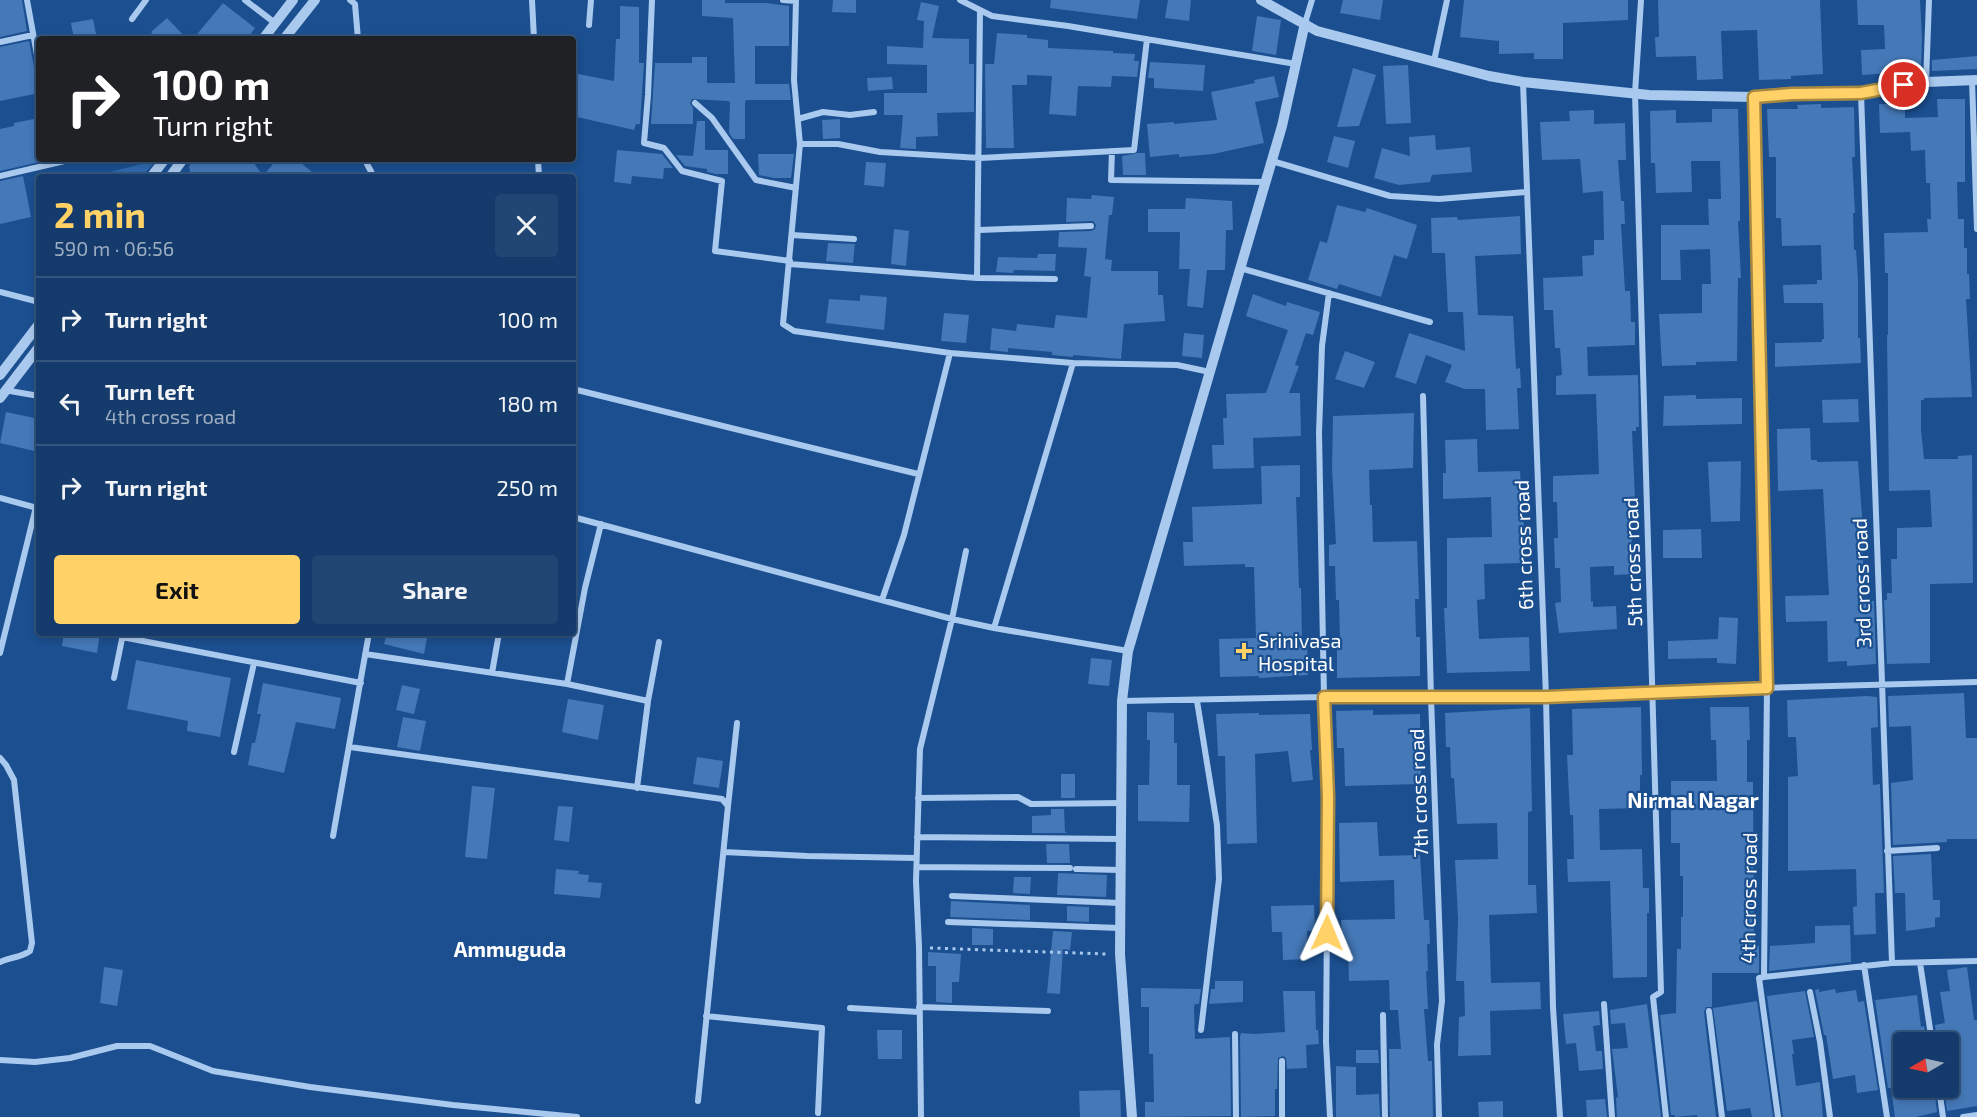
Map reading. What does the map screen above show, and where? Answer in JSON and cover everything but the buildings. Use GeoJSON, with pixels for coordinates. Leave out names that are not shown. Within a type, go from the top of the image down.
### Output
{"type":"FeatureCollection","features":[{"type":"Feature","properties":{"kind":"street"},"geometry":{"type":"LineString","coordinates":[[27,0],[36,50]]}},
{"type":"Feature","properties":{"kind":"street"},"geometry":{"type":"LineString","coordinates":[[132,19],[146,0]]}},
{"type":"Feature","properties":{"kind":"street"},"geometry":{"type":"LineString","coordinates":[[245,0],[275,23]]}},
{"type":"Feature","properties":{"kind":"street"},"geometry":{"type":"LineString","coordinates":[[265,36],[293,0]]}},
{"type":"Feature","properties":{"kind":"street"},"geometry":{"type":"LineString","coordinates":[[286,36],[315,0]]}},
{"type":"Feature","properties":{"kind":"street"},"geometry":{"type":"LineString","coordinates":[[532,0],[534,36]]}},
{"type":"Feature","properties":{"kind":"street"},"geometry":{"type":"LineString","coordinates":[[589,25],[591,0]]}},
{"type":"Feature","properties":{"kind":"street"},"geometry":{"type":"LineString","coordinates":[[652,0],[644,143],[664,148],[682,171],[722,181],[716,251],[790,263],[977,278],[1055,279]]}},
{"type":"Feature","properties":{"kind":"street"},"geometry":{"type":"LineString","coordinates":[[783,0],[796,1],[794,80],[800,144],[783,324],[794,332],[950,353],[1073,363],[1177,365],[1210,372]]}},
{"type":"Feature","properties":{"kind":"street"},"geometry":{"type":"LineString","coordinates":[[960,0],[992,16],[1297,64]]}},
{"type":"Feature","properties":{"kind":"street"},"geometry":{"type":"LineString","coordinates":[[1261,0],[1317,31],[1523,82],[1635,93],[1754,97],[1861,93],[1926,82],[1974,80],[1977,229]]}},
{"type":"Feature","properties":{"kind":"street"},"geometry":{"type":"LineString","coordinates":[[1132,1117],[1120,954],[1122,701],[1128,651],[1272,161],[1312,0]]}},
{"type":"Feature","properties":{"kind":"street"},"geometry":{"type":"LineString","coordinates":[[1434,61],[1447,0]]}},
{"type":"Feature","properties":{"kind":"street","name":"5th cross road"},"geometry":{"type":"LineString","coordinates":[[1641,0],[1635,93],[1661,992],[1653,997],[1666,1117]]}},
{"type":"Feature","properties":{"kind":"street"},"geometry":{"type":"LineString","coordinates":[[1926,82],[1929,0]]}},
{"type":"Feature","properties":{"kind":"street"},"geometry":{"type":"LineString","coordinates":[[355,1],[358,36]]}},
{"type":"Feature","properties":{"kind":"street"},"geometry":{"type":"LineString","coordinates":[[977,278],[981,10]]}},
{"type":"Feature","properties":{"kind":"street"},"geometry":{"type":"LineString","coordinates":[[0,42],[33,35]]}},
{"type":"Feature","properties":{"kind":"street"},"geometry":{"type":"LineString","coordinates":[[800,144],[838,144],[880,152],[980,158],[1134,150],[1147,39]]}},
{"type":"Feature","properties":{"kind":"street","name":"6th cross road"},"geometry":{"type":"LineString","coordinates":[[1523,82],[1546,697],[1553,1007],[1560,1117]]}},
{"type":"Feature","properties":{"kind":"street","name":"3rd cross road"},"geometry":{"type":"LineString","coordinates":[[1861,93],[1892,963]]}},
{"type":"Feature","properties":{"kind":"street","name":"4th cross road"},"geometry":{"type":"LineString","coordinates":[[1754,97],[1767,688],[1764,977],[1759,978],[1778,1117]]}},
{"type":"Feature","properties":{"kind":"street"},"geometry":{"type":"LineString","coordinates":[[694,103],[712,118],[756,180],[796,188]]}},
{"type":"Feature","properties":{"kind":"street"},"geometry":{"type":"LineString","coordinates":[[798,119],[822,112],[850,115],[874,112]]}},
{"type":"Feature","properties":{"kind":"street"},"geometry":{"type":"LineString","coordinates":[[1112,151],[1112,180],[1266,182]]}},
{"type":"Feature","properties":{"kind":"street"},"geometry":{"type":"LineString","coordinates":[[1272,161],[1390,196],[1438,199],[1526,192]]}},
{"type":"Feature","properties":{"kind":"street"},"geometry":{"type":"LineString","coordinates":[[0,176],[53,162]]}},
{"type":"Feature","properties":{"kind":"street"},"geometry":{"type":"LineString","coordinates":[[153,174],[163,162]]}},
{"type":"Feature","properties":{"kind":"street"},"geometry":{"type":"LineString","coordinates":[[979,230],[1091,226]]}},
{"type":"Feature","properties":{"kind":"street"},"geometry":{"type":"LineString","coordinates":[[792,236],[854,239]]}},
{"type":"Feature","properties":{"kind":"street"},"geometry":{"type":"LineString","coordinates":[[1240,268],[1430,322]]}},
{"type":"Feature","properties":{"kind":"street"},"geometry":{"type":"LineString","coordinates":[[0,292],[36,301]]}},
{"type":"Feature","properties":{"kind":"street"},"geometry":{"type":"LineString","coordinates":[[1329,293],[1319,381],[1324,697],[1328,796],[1326,1042],[1330,1117]]}},
{"type":"Feature","properties":{"kind":"street"},"geometry":{"type":"LineString","coordinates":[[0,375],[36,328]]}},
{"type":"Feature","properties":{"kind":"street"},"geometry":{"type":"LineString","coordinates":[[2,392],[36,351]]}},
{"type":"Feature","properties":{"kind":"street"},"geometry":{"type":"LineString","coordinates":[[882,600],[904,535],[950,353]]}},
{"type":"Feature","properties":{"kind":"street"},"geometry":{"type":"LineString","coordinates":[[994,628],[1073,363]]}},
{"type":"Feature","properties":{"kind":"street"},"geometry":{"type":"LineString","coordinates":[[576,390],[918,474]]}},
{"type":"Feature","properties":{"kind":"street"},"geometry":{"type":"LineString","coordinates":[[2,392],[36,396]]}},
{"type":"Feature","properties":{"kind":"street","name":"7th cross road"},"geometry":{"type":"LineString","coordinates":[[1423,396],[1442,1001],[1437,1045],[1439,1117]]}},
{"type":"Feature","properties":{"kind":"street"},"geometry":{"type":"LineString","coordinates":[[0,498],[36,508]]}},
{"type":"Feature","properties":{"kind":"street"},"geometry":{"type":"LineString","coordinates":[[0,653],[36,512]]}},
{"type":"Feature","properties":{"kind":"street"},"geometry":{"type":"LineString","coordinates":[[576,518],[952,619],[1128,651]]}},
{"type":"Feature","properties":{"kind":"street"},"geometry":{"type":"LineString","coordinates":[[567,684],[585,588],[601,524]]}},
{"type":"Feature","properties":{"kind":"street"},"geometry":{"type":"LineString","coordinates":[[921,1117],[916,867],[920,749],[966,551]]}},
{"type":"Feature","properties":{"kind":"street"},"geometry":{"type":"LineString","coordinates":[[114,678],[122,636]]}},
{"type":"Feature","properties":{"kind":"street"},"geometry":{"type":"LineString","coordinates":[[127,636],[361,683]]}},
{"type":"Feature","properties":{"kind":"street"},"geometry":{"type":"LineString","coordinates":[[333,836],[369,636]]}},
{"type":"Feature","properties":{"kind":"street"},"geometry":{"type":"LineString","coordinates":[[492,673],[498,636]]}},
{"type":"Feature","properties":{"kind":"street"},"geometry":{"type":"LineString","coordinates":[[636,788],[658,642]]}},
{"type":"Feature","properties":{"kind":"street"},"geometry":{"type":"LineString","coordinates":[[366,654],[567,684],[648,701]]}},
{"type":"Feature","properties":{"kind":"street"},"geometry":{"type":"LineString","coordinates":[[234,752],[254,663]]}},
{"type":"Feature","properties":{"kind":"street"},"geometry":{"type":"LineString","coordinates":[[1122,701],[1324,697],[1546,697],[1653,691],[1977,682]]}},
{"type":"Feature","properties":{"kind":"street"},"geometry":{"type":"LineString","coordinates":[[1197,701],[1216,825],[1219,879],[1201,1030]]}},
{"type":"Feature","properties":{"kind":"street"},"geometry":{"type":"LineString","coordinates":[[698,1101],[737,723]]}},
{"type":"Feature","properties":{"kind":"street"},"geometry":{"type":"LineString","coordinates":[[350,747],[722,799],[728,806]]}},
{"type":"Feature","properties":{"kind":"street"},"geometry":{"type":"LineString","coordinates":[[0,758],[14,780],[32,943],[30,951],[24,955],[0,962]]}},
{"type":"Feature","properties":{"kind":"street"},"geometry":{"type":"LineString","coordinates":[[918,798],[1018,797],[1032,804],[1122,803]]}},
{"type":"Feature","properties":{"kind":"street"},"geometry":{"type":"LineString","coordinates":[[917,837],[1121,839]]}},
{"type":"Feature","properties":{"kind":"street"},"geometry":{"type":"LineString","coordinates":[[1887,851],[1937,849]]}},
{"type":"Feature","properties":{"kind":"street"},"geometry":{"type":"LineString","coordinates":[[724,852],[916,858]]}},
{"type":"Feature","properties":{"kind":"street"},"geometry":{"type":"LineString","coordinates":[[916,867],[1121,870]]}},
{"type":"Feature","properties":{"kind":"street"},"geometry":{"type":"LineString","coordinates":[[952,896],[1120,903]]}},
{"type":"Feature","properties":{"kind":"street"},"geometry":{"type":"LineString","coordinates":[[948,922],[1120,928]]}},
{"type":"Feature","properties":{"kind":"street"},"geometry":{"type":"LineString","coordinates":[[1764,977],[1892,963],[1976,963]]}},
{"type":"Feature","properties":{"kind":"street"},"geometry":{"type":"LineString","coordinates":[[1920,963],[1930,1032]]}},
{"type":"Feature","properties":{"kind":"street"},"geometry":{"type":"LineString","coordinates":[[1864,965],[1887,1117]]}},
{"type":"Feature","properties":{"kind":"street"},"geometry":{"type":"LineString","coordinates":[[1810,992],[1820,1042],[1830,1117]]}},
{"type":"Feature","properties":{"kind":"street"},"geometry":{"type":"LineString","coordinates":[[1604,1004],[1612,1117]]}},
{"type":"Feature","properties":{"kind":"street"},"geometry":{"type":"LineString","coordinates":[[850,1008],[1048,1011]]}},
{"type":"Feature","properties":{"kind":"street"},"geometry":{"type":"LineString","coordinates":[[1709,1011],[1722,1117]]}},
{"type":"Feature","properties":{"kind":"street"},"geometry":{"type":"LineString","coordinates":[[1383,1015],[1386,1117]]}},
{"type":"Feature","properties":{"kind":"street"},"geometry":{"type":"LineString","coordinates":[[706,1016],[822,1028],[818,1113]]}},
{"type":"Feature","properties":{"kind":"street"},"geometry":{"type":"LineString","coordinates":[[1235,1034],[1236,1117]]}},
{"type":"Feature","properties":{"kind":"street"},"geometry":{"type":"LineString","coordinates":[[0,1060],[35,1062],[70,1058],[117,1046],[150,1046],[213,1071],[310,1087],[453,1105],[577,1117]]}},
{"type":"Feature","properties":{"kind":"street"},"geometry":{"type":"LineString","coordinates":[[1282,1061],[1282,1117]]}},
{"type":"Feature","properties":{"kind":"street"},"geometry":{"type":"LineString","coordinates":[[1940,1098],[1943,1117]]}},
{"type":"Feature","properties":{"kind":"street"},"geometry":{"type":"LineString","coordinates":[[1964,1117],[1977,1115]]}},
{"type":"Feature","properties":{"kind":"path"},"geometry":{"type":"LineString","coordinates":[[919,947],[1120,954]]}},
{"type":"Feature","properties":{"kind":"shaded area"},"geometry":{"type":"Polygon","coordinates":[[[149,162],[154,163],[144,174],[102,174],[149,162]]]}},
{"type":"Feature","properties":{"kind":"place","name":"Srinivasa Hospital"},"geometry":{"type":"Point","coordinates":[1244,651]}},
{"type":"Feature","properties":{"kind":"district","name":"Nirmal Nagar"},"geometry":{"type":"Point","coordinates":[1693,799]}},
{"type":"Feature","properties":{"kind":"district","name":"Ammuguda"},"geometry":{"type":"Point","coordinates":[510,948]}},
{"type":"Feature","properties":{"kind":"route"},"geometry":{"type":"LineString","coordinates":[[1327,933],[1328,796],[1324,697],[1546,697],[1767,688],[1754,97],[1861,93],[1904,85]]}}]}
